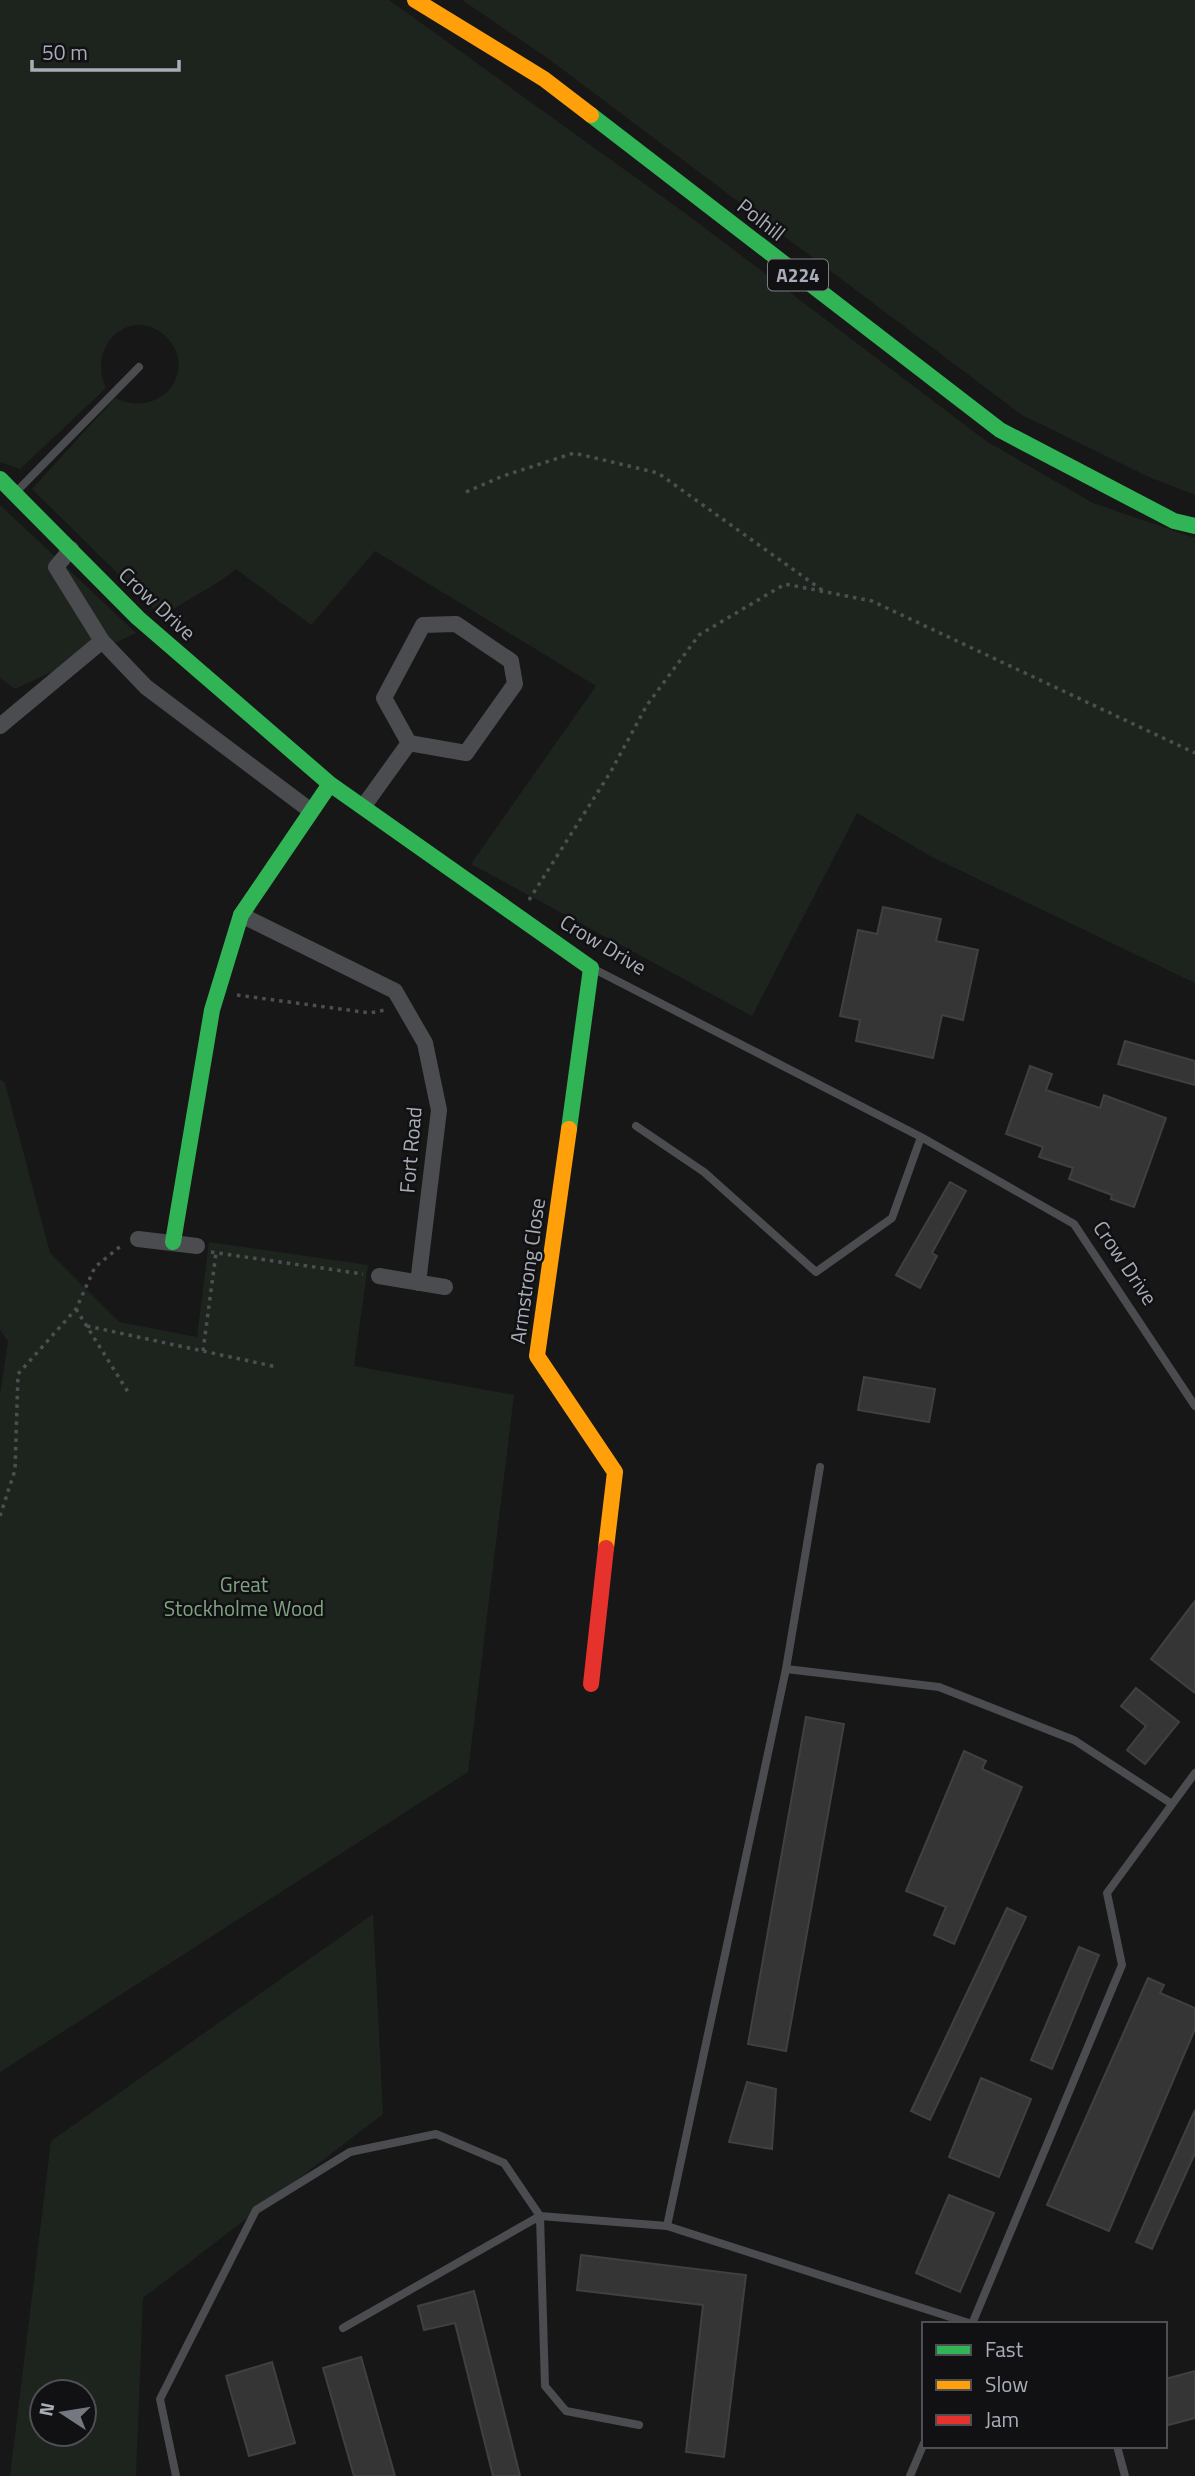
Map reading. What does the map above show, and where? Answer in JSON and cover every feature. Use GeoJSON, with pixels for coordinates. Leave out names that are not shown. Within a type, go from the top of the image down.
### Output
{"type":"FeatureCollection","features":[{"type":"Feature","properties":{"kind":"street","name":"Polhill"},"geometry":{"type":"LineString","coordinates":[[415,0],[544,79],[1000,430],[1174,521],[1195,526]]}},
{"type":"Feature","properties":{"kind":"street","name":"Crow Drive"},"geometry":{"type":"LineString","coordinates":[[0,479],[16,492],[138,618],[330,784],[592,968]]}},
{"type":"Feature","properties":{"kind":"street"},"geometry":{"type":"LineString","coordinates":[[71,549],[56,567],[102,641],[146,688],[311,811]]}},
{"type":"Feature","properties":{"kind":"street"},"geometry":{"type":"LineString","coordinates":[[456,624],[511,661],[515,684],[466,753],[409,743],[384,698],[423,625],[456,624]]}},
{"type":"Feature","properties":{"kind":"street"},"geometry":{"type":"LineString","coordinates":[[0,726],[102,641]]}},
{"type":"Feature","properties":{"kind":"street"},"geometry":{"type":"LineString","coordinates":[[363,807],[409,743]]}},
{"type":"Feature","properties":{"kind":"street"},"geometry":{"type":"LineString","coordinates":[[173,1242],[217,992],[241,915],[330,784]]}},
{"type":"Feature","properties":{"kind":"street","name":"Fort Road"},"geometry":{"type":"LineString","coordinates":[[241,915],[395,991],[425,1043],[439,1110],[418,1283]]}},
{"type":"Feature","properties":{"kind":"street","name":"Armstrong Close"},"geometry":{"type":"LineString","coordinates":[[591,1684],[615,1472],[537,1356],[592,968]]}},
{"type":"Feature","properties":{"kind":"street"},"geometry":{"type":"LineString","coordinates":[[138,1239],[197,1246]]}},
{"type":"Feature","properties":{"kind":"street"},"geometry":{"type":"LineString","coordinates":[[379,1276],[445,1287]]}},
{"type":"Feature","properties":{"kind":"lane"},"geometry":{"type":"LineString","coordinates":[[16,492],[139,367]]}},
{"type":"Feature","properties":{"kind":"lane","name":"Crow Drive"},"geometry":{"type":"LineString","coordinates":[[592,968],[921,1137],[1074,1224],[1195,1406]]}},
{"type":"Feature","properties":{"kind":"lane"},"geometry":{"type":"LineString","coordinates":[[636,1126],[704,1172],[816,1272],[892,1218],[921,1137]]}},
{"type":"Feature","properties":{"kind":"lane"},"geometry":{"type":"LineString","coordinates":[[667,2226],[786,1669],[820,1467]]}},
{"type":"Feature","properties":{"kind":"lane"},"geometry":{"type":"LineString","coordinates":[[786,1669],[939,1687],[1074,1740],[1172,1804]]}},
{"type":"Feature","properties":{"kind":"lane"},"geometry":{"type":"LineString","coordinates":[[973,2322],[1122,1965],[1107,1893],[1195,1773]]}},
{"type":"Feature","properties":{"kind":"lane"},"geometry":{"type":"LineString","coordinates":[[176,2476],[160,2399],[256,2210],[350,2152],[436,2134],[504,2163],[540,2216],[545,2386],[566,2411],[639,2425]]}},
{"type":"Feature","properties":{"kind":"lane"},"geometry":{"type":"LineString","coordinates":[[343,2328],[540,2216],[667,2226],[966,2322]]}},
{"type":"Feature","properties":{"kind":"lane"},"geometry":{"type":"LineString","coordinates":[[910,2476],[922,2448]]}},
{"type":"Feature","properties":{"kind":"lane"},"geometry":{"type":"LineString","coordinates":[[1118,2448],[1125,2476]]}},
{"type":"Feature","properties":{"kind":"path"},"geometry":{"type":"LineString","coordinates":[[466,492],[503,475],[575,453],[658,473],[823,592]]}},
{"type":"Feature","properties":{"kind":"path"},"geometry":{"type":"LineString","coordinates":[[518,916],[610,774],[647,705],[698,635],[785,584],[872,601],[1195,753]]}},
{"type":"Feature","properties":{"kind":"path"},"geometry":{"type":"LineString","coordinates":[[217,992],[370,1013],[403,1006]]}},
{"type":"Feature","properties":{"kind":"path"},"geometry":{"type":"LineString","coordinates":[[0,1516],[15,1470],[18,1374],[76,1309],[95,1267],[129,1239],[138,1239]]}},
{"type":"Feature","properties":{"kind":"path"},"geometry":{"type":"LineString","coordinates":[[197,1246],[216,1253],[379,1276]]}},
{"type":"Feature","properties":{"kind":"path"},"geometry":{"type":"LineString","coordinates":[[203,1352],[216,1253]]}},
{"type":"Feature","properties":{"kind":"path"},"geometry":{"type":"LineString","coordinates":[[76,1309],[128,1392]]}},
{"type":"Feature","properties":{"kind":"path"},"geometry":{"type":"LineString","coordinates":[[87,1326],[276,1367]]}},
{"type":"Feature","properties":{"kind":"green space"},"geometry":{"type":"Polygon","coordinates":[[[0,0],[389,0],[689,216],[986,441],[1093,503],[1195,538],[1195,983],[932,857],[857,813],[752,1016],[471,864],[596,686],[375,551],[311,625],[236,569],[162,617],[32,489],[115,398],[132,403],[148,403],[171,388],[177,376],[179,362],[175,349],[165,336],[152,328],[139,325],[126,327],[115,334],[102,357],[101,372],[106,388],[20,469],[0,462],[0,0]]]}},
{"type":"Feature","properties":{"kind":"green space"},"geometry":{"type":"Polygon","coordinates":[[[462,0],[1195,0],[1195,495],[1149,477],[1022,415],[546,57],[462,0]]]}},
{"type":"Feature","properties":{"kind":"green space"},"geometry":{"type":"Polygon","coordinates":[[[0,505],[136,633],[15,689],[0,678],[0,505]]]}},
{"type":"Feature","properties":{"kind":"green space","name":"Great Stockholme Wood"},"geometry":{"type":"Polygon","coordinates":[[[0,1079],[5,1083],[50,1253],[119,1322],[197,1337],[209,1242],[368,1265],[354,1366],[514,1395],[468,1772],[0,2072],[0,1395],[8,1341],[0,1330],[0,1079]]]}},
{"type":"Feature","properties":{"kind":"green space"},"geometry":{"type":"Polygon","coordinates":[[[373,1914],[383,2114],[143,2298],[136,2476],[10,2476],[51,2141],[373,1914]]]}},
{"type":"Feature","properties":{"kind":"building"},"geometry":{"type":"Polygon","coordinates":[[[883,907],[941,919],[936,941],[978,950],[963,1020],[942,1015],[933,1058],[856,1041],[860,1020],[840,1016],[858,930],[877,934],[883,907]]]}},
{"type":"Feature","properties":{"kind":"building"},"geometry":{"type":"Polygon","coordinates":[[[1125,1041],[1195,1061],[1195,1085],[1118,1064],[1125,1041]]]}},
{"type":"Feature","properties":{"kind":"building"},"geometry":{"type":"Polygon","coordinates":[[[1030,1066],[1052,1074],[1046,1090],[1100,1108],[1104,1095],[1166,1118],[1134,1207],[1111,1199],[1112,1195],[1069,1179],[1073,1168],[1039,1157],[1043,1147],[1006,1134],[1030,1066]]]}},
{"type":"Feature","properties":{"kind":"building"},"geometry":{"type":"Polygon","coordinates":[[[950,1182],[966,1191],[932,1253],[937,1256],[920,1288],[896,1275],[950,1182]]]}},
{"type":"Feature","properties":{"kind":"building"},"geometry":{"type":"Polygon","coordinates":[[[864,1377],[935,1389],[929,1422],[858,1410],[864,1377]]]}},
{"type":"Feature","properties":{"kind":"building"},"geometry":{"type":"Polygon","coordinates":[[[1195,1601],[1195,1693],[1151,1659],[1195,1601]]]}},
{"type":"Feature","properties":{"kind":"building"},"geometry":{"type":"Polygon","coordinates":[[[1136,1688],[1179,1722],[1145,1764],[1127,1750],[1146,1726],[1121,1706],[1136,1688]]]}},
{"type":"Feature","properties":{"kind":"building"},"geometry":{"type":"Polygon","coordinates":[[[806,1717],[844,1724],[786,2051],[748,2044],[806,1717]]]}},
{"type":"Feature","properties":{"kind":"building"},"geometry":{"type":"Polygon","coordinates":[[[964,1751],[986,1761],[982,1769],[1022,1787],[954,1944],[934,1935],[946,1907],[906,1891],[964,1751]]]}},
{"type":"Feature","properties":{"kind":"building"},"geometry":{"type":"Polygon","coordinates":[[[1007,1908],[1026,1917],[930,2120],[911,2111],[1007,1908]]]}},
{"type":"Feature","properties":{"kind":"building"},"geometry":{"type":"Polygon","coordinates":[[[1079,1947],[1099,1955],[1052,2069],[1031,2060],[1079,1947]]]}},
{"type":"Feature","properties":{"kind":"building"},"geometry":{"type":"Polygon","coordinates":[[[1148,1978],[1164,1985],[1160,1993],[1195,2008],[1195,2029],[1109,2231],[1047,2205],[1148,1978]]]}},
{"type":"Feature","properties":{"kind":"building"},"geometry":{"type":"Polygon","coordinates":[[[981,2078],[1031,2099],[999,2177],[949,2157],[981,2078]]]}},
{"type":"Feature","properties":{"kind":"building"},"geometry":{"type":"Polygon","coordinates":[[[747,2082],[776,2089],[772,2149],[729,2142],[747,2082]]]}},
{"type":"Feature","properties":{"kind":"building"},"geometry":{"type":"Polygon","coordinates":[[[1195,2110],[1195,2153],[1152,2249],[1136,2242],[1195,2110]]]}},
{"type":"Feature","properties":{"kind":"building"},"geometry":{"type":"Polygon","coordinates":[[[949,2195],[994,2213],[960,2292],[916,2273],[949,2195]]]}},
{"type":"Feature","properties":{"kind":"building"},"geometry":{"type":"Polygon","coordinates":[[[581,2255],[746,2275],[724,2457],[686,2452],[703,2305],[577,2290],[581,2255]]]}},
{"type":"Feature","properties":{"kind":"building"},"geometry":{"type":"Polygon","coordinates":[[[474,2291],[520,2476],[493,2476],[455,2323],[424,2330],[418,2306],[474,2291]]]}},
{"type":"Feature","properties":{"kind":"building"},"geometry":{"type":"Polygon","coordinates":[[[361,2357],[395,2476],[354,2476],[323,2368],[361,2357]]]}},
{"type":"Feature","properties":{"kind":"building"},"geometry":{"type":"Polygon","coordinates":[[[272,2362],[295,2443],[249,2456],[226,2376],[272,2362]]]}},
{"type":"Feature","properties":{"kind":"building"},"geometry":{"type":"Polygon","coordinates":[[[1195,2371],[1195,2418],[1167,2425],[1167,2378],[1195,2371]]]}},
{"type":"Feature","properties":{"kind":"traffic: fast"},"geometry":{"type":"LineString","coordinates":[[591,115],[1000,430],[1174,521],[1195,526]]}},
{"type":"Feature","properties":{"kind":"traffic: fast"},"geometry":{"type":"LineString","coordinates":[[0,479],[138,618],[330,784],[591,968],[569,1129]]}},
{"type":"Feature","properties":{"kind":"traffic: fast"},"geometry":{"type":"LineString","coordinates":[[173,1242],[212,1010],[241,915],[330,784]]}},
{"type":"Feature","properties":{"kind":"traffic: slow"},"geometry":{"type":"LineString","coordinates":[[415,0],[544,79],[591,115]]}},
{"type":"Feature","properties":{"kind":"traffic: slow"},"geometry":{"type":"LineString","coordinates":[[569,1129],[537,1356],[615,1472],[606,1548]]}},
{"type":"Feature","properties":{"kind":"traffic: jam"},"geometry":{"type":"LineString","coordinates":[[591,1684],[606,1548]]}}]}
